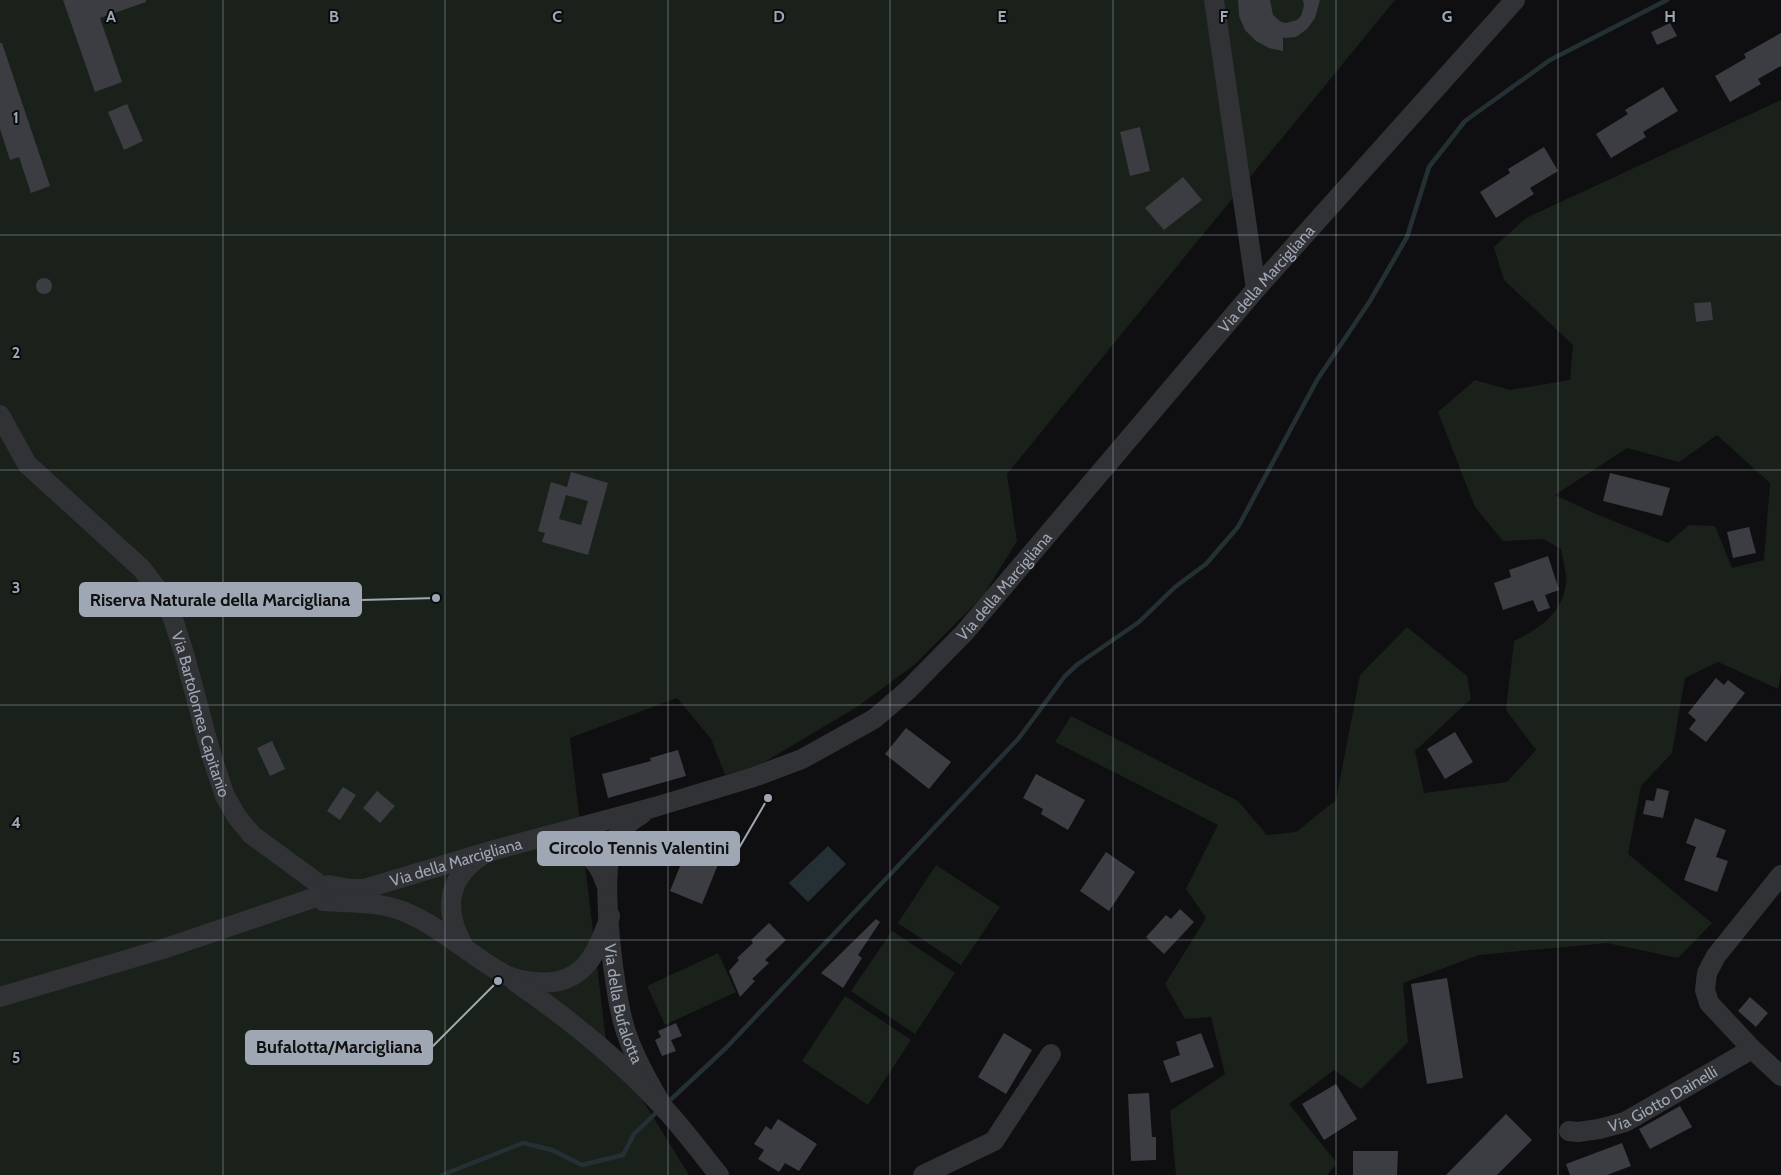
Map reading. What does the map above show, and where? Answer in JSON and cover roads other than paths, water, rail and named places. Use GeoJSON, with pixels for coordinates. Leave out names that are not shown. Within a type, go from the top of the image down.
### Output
{"type":"FeatureCollection","features":[{"type":"Feature","properties":{"kind":"street"},"geometry":{"type":"LineString","coordinates":[[1214,0],[1256,289]]}},
{"type":"Feature","properties":{"kind":"street","name":"Via della Marcigliana"},"geometry":{"type":"LineString","coordinates":[[0,997],[163,949],[321,892],[329,885],[350,889],[364,889],[487,852],[655,807],[761,775],[802,759],[853,733],[892,705],[965,632],[1256,289],[1515,0]]}},
{"type":"Feature","properties":{"kind":"street","name":"Via Bartolomea Capitanio"},"geometry":{"type":"LineString","coordinates":[[0,415],[27,464],[142,569],[161,594],[172,616],[184,652],[211,754],[225,796],[237,817],[252,835],[321,892]]}},
{"type":"Feature","properties":{"kind":"street"},"geometry":{"type":"LineString","coordinates":[[608,891],[611,849],[617,836],[632,820],[655,807]]}},
{"type":"Feature","properties":{"kind":"street"},"geometry":{"type":"LineString","coordinates":[[535,839],[562,841],[580,848],[598,865],[608,891]]}},
{"type":"Feature","properties":{"kind":"street"},"geometry":{"type":"LineString","coordinates":[[487,852],[465,869],[454,886],[451,897],[452,921],[464,948],[504,975],[542,983],[554,983],[572,977],[587,964],[597,949],[610,916]]}},
{"type":"Feature","properties":{"kind":"street"},"geometry":{"type":"LineString","coordinates":[[1781,875],[1716,956],[1707,973],[1705,990],[1709,1003],[1752,1049],[1781,1076]]}},
{"type":"Feature","properties":{"kind":"street","name":"Via della Bufalotta"},"geometry":{"type":"LineString","coordinates":[[608,891],[616,984],[625,1029],[641,1068],[663,1107]]}},
{"type":"Feature","properties":{"kind":"street","name":"Via della Marcigliana"},"geometry":{"type":"LineString","coordinates":[[321,892],[323,901],[378,904],[404,911],[435,927],[464,948]]}},
{"type":"Feature","properties":{"kind":"street","name":"Via della Bufalotta"},"geometry":{"type":"LineString","coordinates":[[504,975],[564,1016],[601,1047],[663,1107],[719,1175]]}},
{"type":"Feature","properties":{"kind":"street","name":"Via Giotto Dainelli"},"geometry":{"type":"LineString","coordinates":[[1569,1131],[1578,1132],[1599,1129],[1625,1122],[1752,1049]]}},
{"type":"Feature","properties":{"kind":"street"},"geometry":{"type":"LineString","coordinates":[[924,1175],[994,1140],[1051,1054]]}},
{"type":"Feature","properties":{"kind":"waterway"},"geometry":{"type":"LineString","coordinates":[[667,1103],[726,1048],[1019,738],[1065,676],[1078,664],[1139,622],[1175,587],[1206,564],[1238,527],[1317,380],[1370,301],[1407,237],[1429,167],[1465,121],[1550,60],[1667,0]]}},
{"type":"Feature","properties":{"kind":"waterway"},"geometry":{"type":"LineString","coordinates":[[442,1175],[523,1143],[552,1150],[582,1165],[623,1155],[634,1134],[659,1110]]}},
{"type":"Feature","properties":{"kind":"place","name":"Riserva Naturale della Marcigliana"},"geometry":{"type":"Point","coordinates":[436,598]}},
{"type":"Feature","properties":{"kind":"place","name":"Circolo Tennis Valentini"},"geometry":{"type":"Point","coordinates":[768,798]}},
{"type":"Feature","properties":{"kind":"place","name":"Bufalotta/Marcigliana"},"geometry":{"type":"Point","coordinates":[498,981]}}]}
